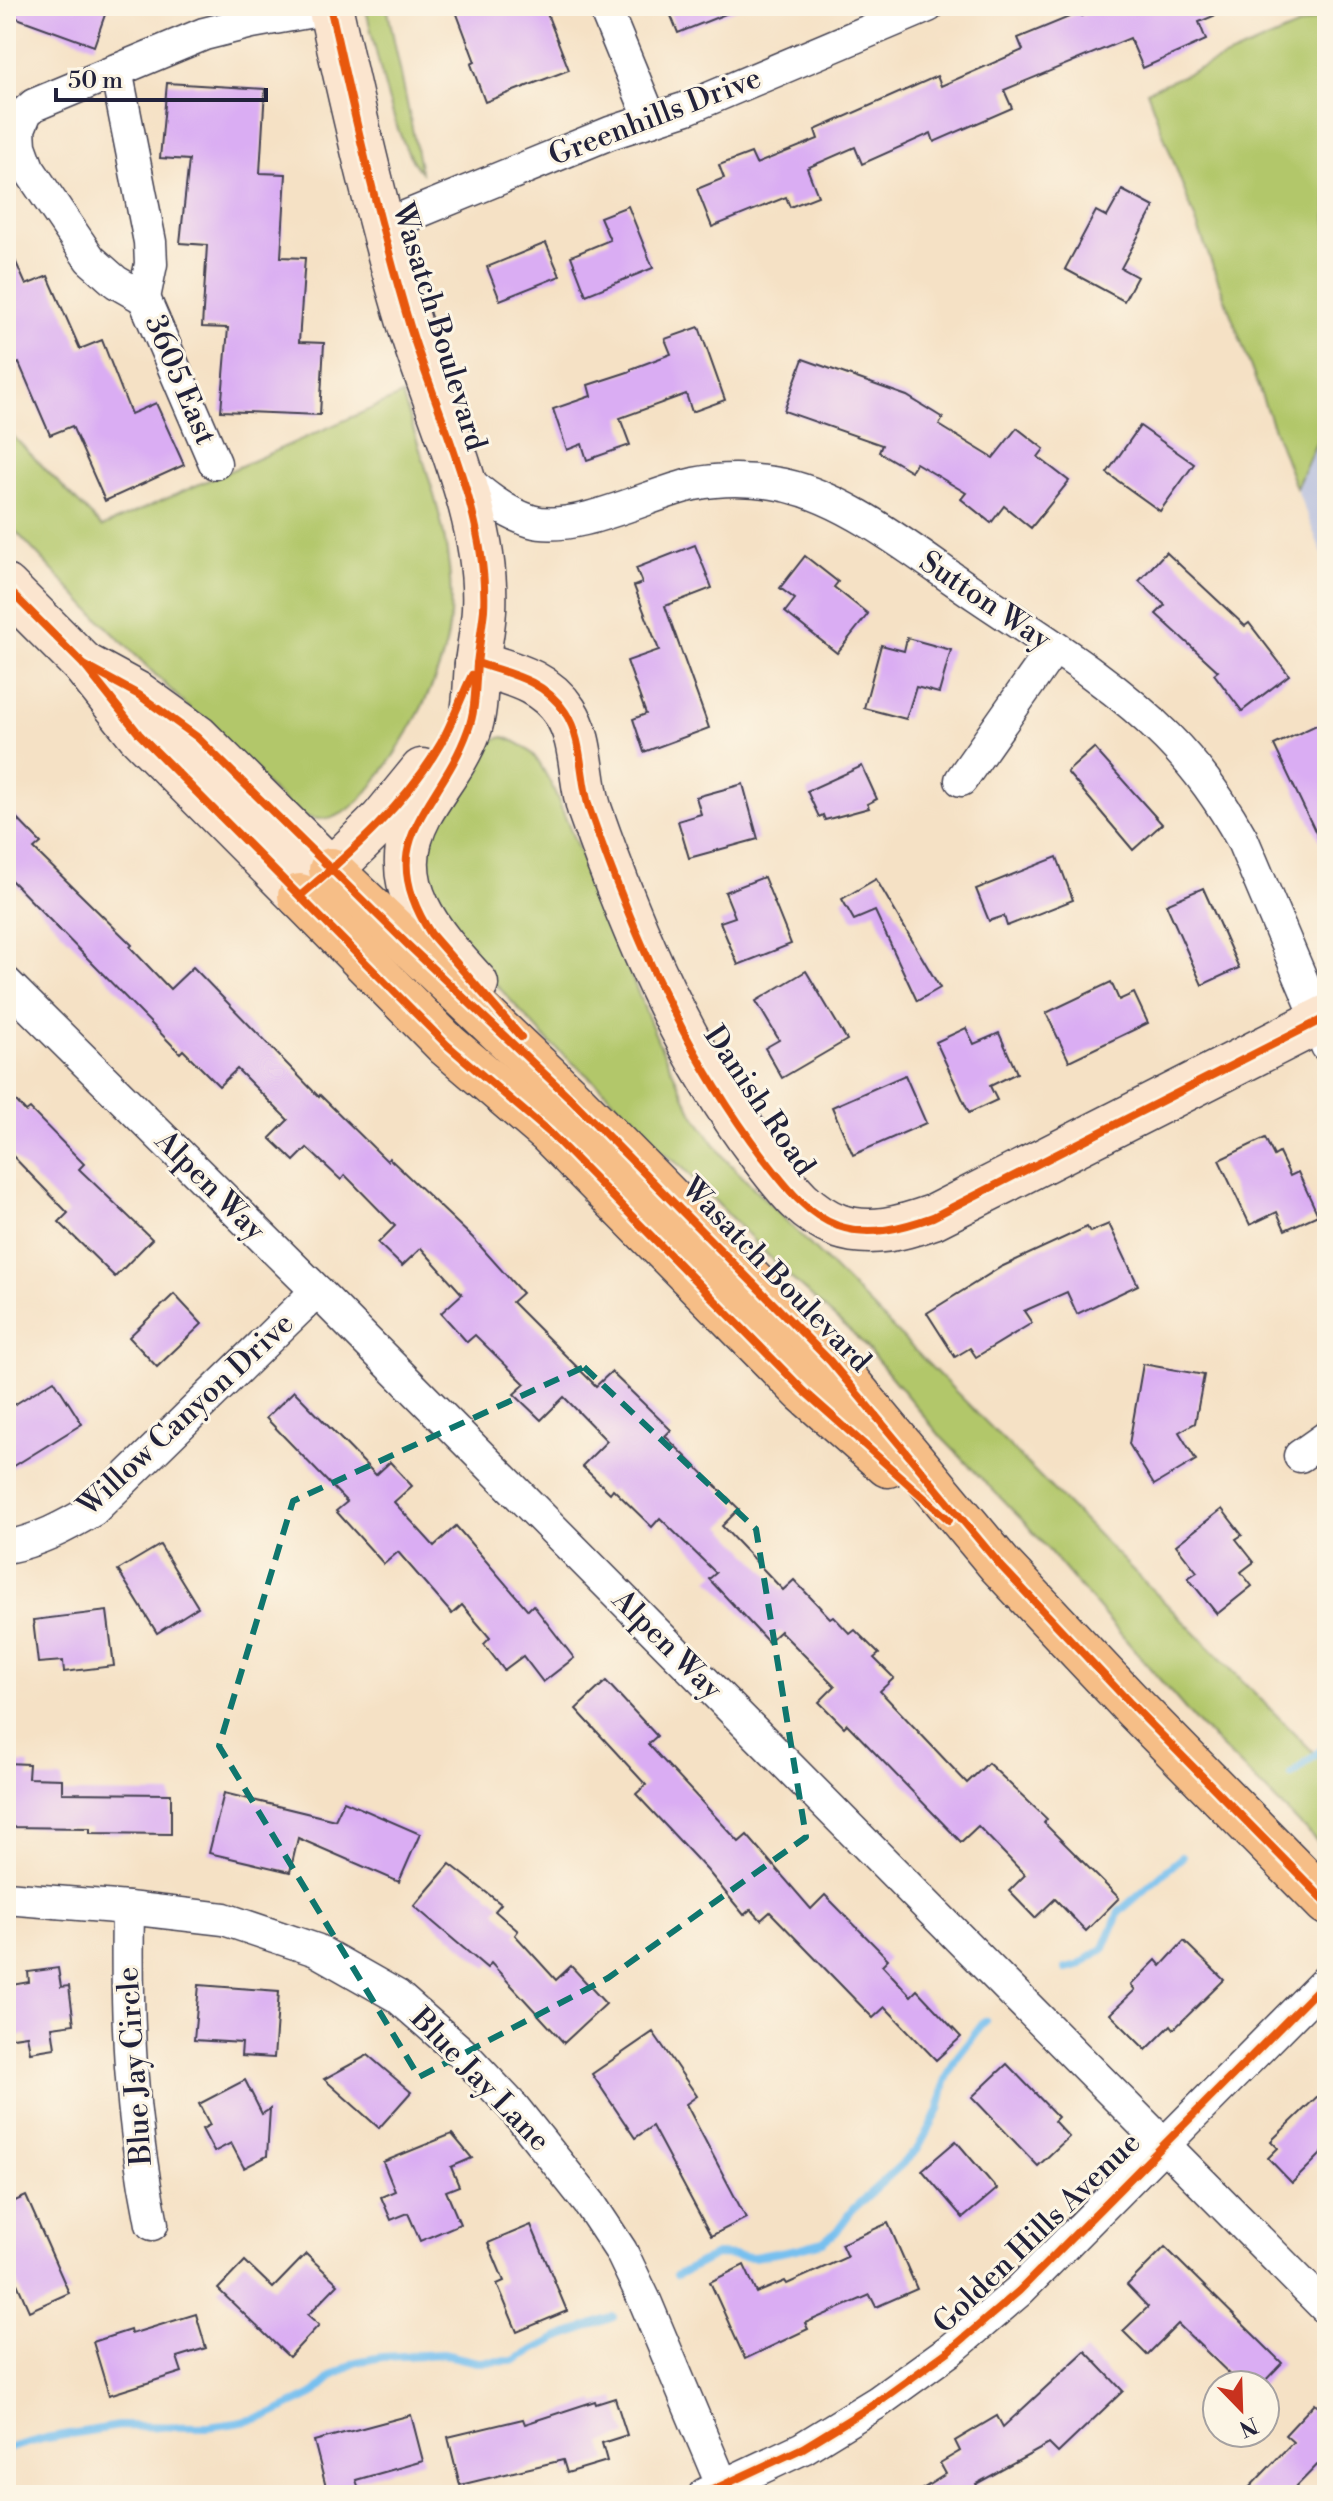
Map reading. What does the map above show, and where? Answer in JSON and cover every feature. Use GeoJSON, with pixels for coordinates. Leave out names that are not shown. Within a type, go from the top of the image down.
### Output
{"type":"FeatureCollection","features":[{"type":"Feature","properties":{"kind":"main road","name":"Wasatch Boulevard"},"geometry":{"type":"LineString","coordinates":[[330,7],[381,227],[460,475],[483,572],[484,609],[469,728],[450,769],[413,829],[408,848],[410,886],[422,920],[504,1016],[561,1116],[804,1391],[1000,1565],[1129,1702],[1327,1903]]}},
{"type":"Feature","properties":{"kind":"main road"},"geometry":{"type":"LineString","coordinates":[[6,587],[84,665],[139,695],[197,737],[316,883]]}},
{"type":"Feature","properties":{"kind":"main road","name":"Wasatch Boulevard"},"geometry":{"type":"LineString","coordinates":[[477,663],[442,741],[421,773],[382,820],[316,883],[447,1045],[561,1116]]}},
{"type":"Feature","properties":{"kind":"main road","name":"Danish Road"},"geometry":{"type":"LineString","coordinates":[[477,663],[539,685],[565,712],[576,736],[583,786],[607,857],[659,983],[686,1038],[744,1132],[793,1195],[814,1214],[838,1226],[867,1232],[882,1231],[933,1217],[1324,1028]]}},
{"type":"Feature","properties":{"kind":"street"},"geometry":{"type":"LineString","coordinates":[[604,6],[651,120]]}},
{"type":"Feature","properties":{"kind":"street","name":"Greenhills Drive"},"geometry":{"type":"LineString","coordinates":[[381,227],[610,133],[687,108],[928,6]]}},
{"type":"Feature","properties":{"kind":"street"},"geometry":{"type":"LineString","coordinates":[[116,70],[204,34],[330,7]]}},
{"type":"Feature","properties":{"kind":"street","name":"3605 East"},"geometry":{"type":"LineString","coordinates":[[144,298],[116,282],[90,259],[28,168],[19,129],[26,112],[34,105],[116,70],[151,253],[144,298],[215,463]]}},
{"type":"Feature","properties":{"kind":"street","name":"Sutton Way"},"geometry":{"type":"LineString","coordinates":[[460,475],[483,495],[530,521],[553,524],[577,521],[677,489],[710,482],[745,481],[797,488],[845,508],[1054,648],[1142,713],[1210,785],[1242,839],[1324,1028]]}},
{"type":"Feature","properties":{"kind":"street"},"geometry":{"type":"LineString","coordinates":[[961,780],[1054,648]]}},
{"type":"Feature","properties":{"kind":"street","name":"Alpen Way"},"geometry":{"type":"LineString","coordinates":[[6,983],[317,1291],[1327,2309]]}},
{"type":"Feature","properties":{"kind":"street","name":"Willow Canyon Drive"},"geometry":{"type":"LineString","coordinates":[[6,1547],[26,1543],[61,1529],[93,1510],[317,1291]]}},
{"type":"Feature","properties":{"kind":"street"},"geometry":{"type":"LineString","coordinates":[[1300,1456],[1327,1437]]}},
{"type":"Feature","properties":{"kind":"street","name":"Blue Jay Lane"},"geometry":{"type":"LineString","coordinates":[[6,1898],[224,1919],[316,1950],[397,1996],[462,2053],[513,2107],[555,2157],[621,2251],[712,2491]]}},
{"type":"Feature","properties":{"kind":"street","name":"Blue Jay Circle"},"geometry":{"type":"LineString","coordinates":[[128,1908],[126,1990],[130,2079],[139,2158],[152,2224]]}},
{"type":"Feature","properties":{"kind":"street","name":"Golden Hills Avenue"},"geometry":{"type":"LineString","coordinates":[[712,2491],[803,2448],[878,2402],[950,2350],[1019,2291],[1327,1980]]}},
{"type":"Feature","properties":{"kind":"highlighted area"},"geometry":{"type":"Polygon","coordinates":[[[584,1367],[756,1529],[806,1837],[608,1978],[419,2077],[219,1746],[293,1501],[584,1367]]]}},
{"type":"Feature","properties":{"kind":"shaded area"},"geometry":{"type":"Polygon","coordinates":[[[1327,419],[1327,566],[1296,488],[1327,419]]]}},
{"type":"Feature","properties":{"kind":"green space"},"geometry":{"type":"Polygon","coordinates":[[[365,6],[387,6],[421,172],[411,158],[394,117],[365,6]]]}},
{"type":"Feature","properties":{"kind":"green space"},"geometry":{"type":"Polygon","coordinates":[[[1327,14],[1327,419],[1296,488],[1147,91],[1327,14]]]}},
{"type":"Feature","properties":{"kind":"green space"},"geometry":{"type":"Polygon","coordinates":[[[402,395],[431,482],[445,543],[450,573],[448,634],[428,694],[384,770],[364,796],[346,811],[327,819],[316,819],[293,811],[89,609],[6,521],[6,429],[102,527],[402,395]]]}},
{"type":"Feature","properties":{"kind":"green space"},"geometry":{"type":"Polygon","coordinates":[[[504,737],[529,751],[553,788],[658,1041],[692,1112],[726,1160],[1327,1766],[1327,1851],[1198,1724],[1026,1524],[942,1438],[863,1343],[782,1270],[682,1167],[646,1139],[605,1091],[548,1041],[447,931],[424,886],[431,839],[476,755],[487,741],[504,737]]]}},
{"type":"Feature","properties":{"kind":"building"},"geometry":{"type":"Polygon","coordinates":[[[6,6],[108,6],[94,46],[6,14],[6,6]]]}},
{"type":"Feature","properties":{"kind":"building"},"geometry":{"type":"Polygon","coordinates":[[[454,6],[544,6],[569,70],[485,102],[471,64],[475,62],[454,6]]]}},
{"type":"Feature","properties":{"kind":"building"},"geometry":{"type":"Polygon","coordinates":[[[667,6],[743,6],[743,7],[678,33],[667,6]]]}},
{"type":"Feature","properties":{"kind":"building"},"geometry":{"type":"Polygon","coordinates":[[[1104,6],[1237,6],[1199,22],[1206,40],[1143,68],[1130,38],[1004,90],[1012,108],[934,142],[931,133],[862,164],[855,147],[807,168],[818,196],[790,207],[786,197],[712,227],[697,189],[724,178],[719,165],[751,153],[756,164],[818,139],[815,130],[937,76],[941,86],[1023,50],[1018,38],[1104,6]]]}},
{"type":"Feature","properties":{"kind":"building"},"geometry":{"type":"Polygon","coordinates":[[[167,83],[265,89],[260,173],[286,174],[281,257],[305,258],[299,342],[324,343],[320,415],[221,411],[228,328],[202,327],[207,245],[180,243],[189,160],[160,158],[167,83]]]}},
{"type":"Feature","properties":{"kind":"building"},"geometry":{"type":"Polygon","coordinates":[[[1122,190],[1154,207],[1121,268],[1137,277],[1124,301],[1065,269],[1096,211],[1107,217],[1122,190]]]}},
{"type":"Feature","properties":{"kind":"building"},"geometry":{"type":"Polygon","coordinates":[[[628,206],[653,268],[586,295],[571,256],[610,240],[600,217],[628,206]]]}},
{"type":"Feature","properties":{"kind":"building"},"geometry":{"type":"Polygon","coordinates":[[[6,240],[26,285],[48,276],[80,349],[102,340],[131,414],[156,403],[184,465],[105,501],[72,426],[50,435],[19,363],[6,369],[6,240]]]}},
{"type":"Feature","properties":{"kind":"building"},"geometry":{"type":"Polygon","coordinates":[[[546,243],[560,276],[500,300],[487,267],[546,243]]]}},
{"type":"Feature","properties":{"kind":"building"},"geometry":{"type":"Polygon","coordinates":[[[699,327],[725,400],[692,412],[686,394],[620,418],[630,445],[587,460],[582,444],[567,450],[553,409],[591,396],[588,385],[671,354],[665,339],[699,327]]]}},
{"type":"Feature","properties":{"kind":"building"},"geometry":{"type":"Polygon","coordinates":[[[803,359],[907,396],[943,418],[939,425],[993,458],[1017,428],[1044,449],[1038,457],[1069,481],[1031,528],[1004,506],[991,523],[961,499],[966,493],[916,463],[911,471],[879,452],[882,445],[784,411],[803,359]]]}},
{"type":"Feature","properties":{"kind":"building"},"geometry":{"type":"Polygon","coordinates":[[[1140,426],[1194,464],[1160,511],[1107,473],[1140,426]]]}},
{"type":"Feature","properties":{"kind":"building"},"geometry":{"type":"Polygon","coordinates":[[[695,545],[712,588],[665,606],[709,728],[644,752],[633,719],[646,714],[627,661],[659,650],[634,586],[642,583],[636,568],[695,545]]]}},
{"type":"Feature","properties":{"kind":"building"},"geometry":{"type":"Polygon","coordinates":[[[1166,552],[1245,626],[1249,623],[1289,675],[1242,711],[1214,674],[1218,671],[1156,614],[1165,605],[1139,581],[1166,552]]]}},
{"type":"Feature","properties":{"kind":"building"},"geometry":{"type":"Polygon","coordinates":[[[805,556],[838,582],[834,587],[868,614],[837,653],[785,612],[795,599],[780,588],[805,556]]]}},
{"type":"Feature","properties":{"kind":"building"},"geometry":{"type":"Polygon","coordinates":[[[907,638],[951,650],[939,693],[916,687],[906,719],[864,708],[881,645],[904,651],[907,638]]]}},
{"type":"Feature","properties":{"kind":"building"},"geometry":{"type":"Polygon","coordinates":[[[1327,720],[1327,856],[1274,745],[1327,720]]]}},
{"type":"Feature","properties":{"kind":"building"},"geometry":{"type":"Polygon","coordinates":[[[1094,748],[1162,824],[1133,850],[1067,772],[1094,748]]]}},
{"type":"Feature","properties":{"kind":"building"},"geometry":{"type":"Polygon","coordinates":[[[862,766],[877,799],[867,804],[869,808],[825,820],[823,815],[819,817],[807,791],[862,766]]]}},
{"type":"Feature","properties":{"kind":"building"},"geometry":{"type":"Polygon","coordinates":[[[743,784],[758,839],[689,858],[678,821],[701,814],[696,797],[743,784]]]}},
{"type":"Feature","properties":{"kind":"building"},"geometry":{"type":"Polygon","coordinates":[[[6,807],[41,843],[34,849],[132,945],[130,947],[170,989],[193,967],[319,1097],[473,1238],[522,1293],[512,1302],[596,1386],[611,1372],[671,1430],[665,1436],[739,1509],[722,1526],[783,1590],[794,1580],[830,1618],[833,1616],[850,1634],[855,1630],[879,1654],[874,1658],[894,1678],[880,1691],[967,1783],[988,1763],[1047,1819],[1044,1823],[1119,1898],[1086,1931],[1055,1899],[1035,1918],[1009,1891],[1025,1875],[978,1826],[961,1842],[847,1724],[844,1727],[819,1702],[835,1686],[780,1631],[768,1642],[709,1579],[716,1573],[660,1518],[652,1527],[613,1489],[610,1493],[582,1466],[607,1441],[564,1397],[541,1420],[514,1394],[525,1384],[475,1335],[467,1342],[441,1313],[462,1294],[421,1248],[402,1266],[378,1243],[395,1226],[345,1175],[341,1180],[307,1148],[294,1161],[270,1138],[288,1120],[237,1069],[219,1086],[183,1050],[180,1053],[6,875],[6,807]]]}},
{"type":"Feature","properties":{"kind":"building"},"geometry":{"type":"Polygon","coordinates":[[[1057,857],[1073,900],[1007,926],[1004,916],[989,921],[976,889],[1057,857]]]}},
{"type":"Feature","properties":{"kind":"building"},"geometry":{"type":"Polygon","coordinates":[[[764,877],[791,944],[738,965],[720,922],[735,917],[725,892],[764,877]]]}},
{"type":"Feature","properties":{"kind":"building"},"geometry":{"type":"Polygon","coordinates":[[[876,879],[940,988],[917,1001],[875,911],[854,920],[842,899],[876,879]]]}},
{"type":"Feature","properties":{"kind":"building"},"geometry":{"type":"Polygon","coordinates":[[[1203,888],[1239,968],[1202,985],[1166,904],[1203,888]]]}},
{"type":"Feature","properties":{"kind":"building"},"geometry":{"type":"Polygon","coordinates":[[[806,971],[847,1040],[782,1078],[765,1048],[779,1040],[756,1001],[806,971]]]}},
{"type":"Feature","properties":{"kind":"building"},"geometry":{"type":"Polygon","coordinates":[[[1111,982],[1119,1000],[1134,993],[1148,1023],[1069,1061],[1046,1013],[1111,982]]]}},
{"type":"Feature","properties":{"kind":"building"},"geometry":{"type":"Polygon","coordinates":[[[966,1028],[974,1044],[999,1033],[1017,1073],[990,1086],[997,1100],[969,1113],[936,1042],[966,1028]]]}},
{"type":"Feature","properties":{"kind":"building"},"geometry":{"type":"Polygon","coordinates":[[[905,1075],[926,1123],[853,1155],[832,1107],[905,1075]]]}},
{"type":"Feature","properties":{"kind":"building"},"geometry":{"type":"Polygon","coordinates":[[[6,1090],[26,1112],[30,1109],[84,1164],[79,1169],[152,1239],[115,1277],[59,1222],[68,1213],[6,1149],[6,1090]]]}},
{"type":"Feature","properties":{"kind":"building"},"geometry":{"type":"Polygon","coordinates":[[[1265,1138],[1274,1156],[1279,1153],[1290,1176],[1298,1172],[1318,1215],[1285,1230],[1277,1212],[1250,1225],[1219,1160],[1265,1138]]]}},
{"type":"Feature","properties":{"kind":"building"},"geometry":{"type":"Polygon","coordinates":[[[1109,1224],[1138,1285],[1077,1314],[1067,1292],[1024,1311],[1032,1323],[976,1357],[970,1348],[955,1357],[927,1313],[1001,1267],[1087,1227],[1090,1232],[1109,1224]]]}},
{"type":"Feature","properties":{"kind":"building"},"geometry":{"type":"Polygon","coordinates":[[[174,1294],[202,1324],[157,1367],[129,1337],[174,1294]]]}},
{"type":"Feature","properties":{"kind":"building"},"geometry":{"type":"Polygon","coordinates":[[[1143,1364],[1204,1375],[1195,1423],[1179,1432],[1196,1460],[1154,1485],[1129,1444],[1143,1364]]]}},
{"type":"Feature","properties":{"kind":"building"},"geometry":{"type":"Polygon","coordinates":[[[54,1380],[82,1424],[6,1471],[6,1410],[54,1380]]]}},
{"type":"Feature","properties":{"kind":"building"},"geometry":{"type":"Polygon","coordinates":[[[294,1391],[376,1475],[390,1462],[412,1486],[394,1502],[434,1546],[456,1526],[528,1610],[533,1605],[574,1658],[543,1682],[523,1656],[504,1670],[484,1644],[490,1638],[462,1605],[452,1614],[398,1552],[384,1564],[336,1511],[347,1502],[266,1418],[294,1391]]]}},
{"type":"Feature","properties":{"kind":"building"},"geometry":{"type":"Polygon","coordinates":[[[1222,1509],[1242,1535],[1236,1539],[1254,1562],[1241,1572],[1252,1586],[1217,1614],[1188,1578],[1197,1572],[1176,1545],[1222,1509]]]}},
{"type":"Feature","properties":{"kind":"building"},"geometry":{"type":"Polygon","coordinates":[[[160,1545],[198,1607],[157,1633],[118,1570],[160,1545]]]}},
{"type":"Feature","properties":{"kind":"building"},"geometry":{"type":"Polygon","coordinates":[[[107,1611],[114,1666],[64,1672],[63,1661],[38,1663],[33,1620],[107,1611]]]}},
{"type":"Feature","properties":{"kind":"building"},"geometry":{"type":"Polygon","coordinates":[[[606,1681],[657,1736],[648,1744],[739,1842],[747,1835],[811,1909],[825,1895],[888,1959],[882,1965],[911,1996],[917,1990],[961,2037],[936,2060],[885,2007],[873,2018],[770,1912],[761,1920],[751,1909],[744,1915],[636,1794],[646,1785],[576,1709],[606,1681]]]}},
{"type":"Feature","properties":{"kind":"building"},"geometry":{"type":"Polygon","coordinates":[[[6,1763],[29,1764],[28,1778],[62,1779],[62,1793],[171,1794],[171,1834],[90,1833],[90,1828],[6,1827],[6,1763]]]}},
{"type":"Feature","properties":{"kind":"building"},"geometry":{"type":"Polygon","coordinates":[[[224,1793],[335,1820],[344,1801],[420,1834],[399,1882],[298,1838],[290,1872],[209,1853],[224,1793]]]}},
{"type":"Feature","properties":{"kind":"building"},"geometry":{"type":"Polygon","coordinates":[[[450,1864],[501,1904],[495,1911],[518,1931],[515,1935],[556,1980],[571,1966],[606,2004],[564,2043],[491,1963],[487,1968],[414,1906],[450,1864]]]}},
{"type":"Feature","properties":{"kind":"building"},"geometry":{"type":"Polygon","coordinates":[[[1184,1941],[1224,1980],[1174,2029],[1171,2025],[1146,2050],[1110,2014],[1135,1990],[1131,1985],[1156,1960],[1161,1966],[1184,1941]]]}},
{"type":"Feature","properties":{"kind":"building"},"geometry":{"type":"Polygon","coordinates":[[[58,1968],[61,1987],[69,1986],[74,2024],[52,2027],[55,2048],[30,2052],[27,2035],[6,2038],[6,1986],[29,1982],[28,1972],[58,1968]]]}},
{"type":"Feature","properties":{"kind":"building"},"geometry":{"type":"Polygon","coordinates":[[[199,1985],[279,1991],[274,2058],[241,2056],[242,2043],[194,2040],[199,1985]]]}},
{"type":"Feature","properties":{"kind":"building"},"geometry":{"type":"Polygon","coordinates":[[[653,2032],[697,2096],[686,2104],[746,2218],[711,2236],[652,2126],[635,2138],[592,2074],[653,2032]]]}},
{"type":"Feature","properties":{"kind":"building"},"geometry":{"type":"Polygon","coordinates":[[[368,2055],[411,2092],[379,2128],[324,2079],[368,2055]]]}},
{"type":"Feature","properties":{"kind":"building"},"geometry":{"type":"Polygon","coordinates":[[[1007,2064],[1058,2117],[1054,2121],[1069,2137],[1038,2166],[972,2097],[1007,2064]]]}},
{"type":"Feature","properties":{"kind":"building"},"geometry":{"type":"Polygon","coordinates":[[[245,2080],[262,2114],[270,2109],[267,2156],[244,2168],[231,2143],[214,2152],[202,2129],[210,2125],[199,2104],[245,2080]]]}},
{"type":"Feature","properties":{"kind":"building"},"geometry":{"type":"Polygon","coordinates":[[[1327,2087],[1327,2148],[1292,2183],[1268,2158],[1278,2148],[1271,2141],[1327,2087]]]}},
{"type":"Feature","properties":{"kind":"building"},"geometry":{"type":"Polygon","coordinates":[[[452,2134],[472,2158],[451,2167],[459,2186],[446,2191],[460,2224],[420,2241],[408,2213],[391,2220],[381,2197],[395,2191],[383,2162],[452,2134]]]}},
{"type":"Feature","properties":{"kind":"building"},"geometry":{"type":"Polygon","coordinates":[[[956,2141],[997,2189],[963,2218],[922,2170],[956,2141]]]}},
{"type":"Feature","properties":{"kind":"building"},"geometry":{"type":"Polygon","coordinates":[[[26,2196],[69,2293],[29,2311],[6,2258],[6,2205],[26,2196]]]}},
{"type":"Feature","properties":{"kind":"building"},"geometry":{"type":"Polygon","coordinates":[[[888,2223],[917,2289],[876,2307],[870,2295],[805,2323],[808,2329],[745,2359],[710,2282],[744,2265],[757,2293],[785,2281],[787,2284],[847,2257],[841,2244],[888,2223]]]}},
{"type":"Feature","properties":{"kind":"building"},"geometry":{"type":"Polygon","coordinates":[[[531,2225],[567,2311],[517,2332],[497,2284],[504,2281],[488,2243],[531,2225]]]}},
{"type":"Feature","properties":{"kind":"building"},"geometry":{"type":"Polygon","coordinates":[[[1165,2247],[1282,2363],[1276,2369],[1224,2369],[1178,2324],[1147,2355],[1123,2331],[1148,2307],[1127,2285],[1165,2247]]]}},
{"type":"Feature","properties":{"kind":"building"},"geometry":{"type":"Polygon","coordinates":[[[306,2254],[338,2284],[308,2315],[319,2325],[289,2357],[218,2289],[245,2261],[273,2288],[306,2254]]]}},
{"type":"Feature","properties":{"kind":"building"},"geometry":{"type":"Polygon","coordinates":[[[196,2314],[206,2348],[177,2357],[182,2372],[109,2395],[93,2342],[196,2314]]]}},
{"type":"Feature","properties":{"kind":"building"},"geometry":{"type":"Polygon","coordinates":[[[1085,2351],[1123,2391],[1058,2453],[1049,2444],[976,2484],[982,2495],[913,2495],[946,2474],[940,2463],[960,2451],[955,2441],[997,2416],[1003,2427],[1085,2351]]]}},
{"type":"Feature","properties":{"kind":"building"},"geometry":{"type":"Polygon","coordinates":[[[615,2398],[627,2435],[602,2443],[607,2461],[567,2473],[563,2460],[460,2485],[448,2437],[523,2419],[525,2424],[595,2401],[596,2404],[615,2398]]]}},
{"type":"Feature","properties":{"kind":"building"},"geometry":{"type":"Polygon","coordinates":[[[1315,2403],[1327,2415],[1327,2455],[1288,2495],[1242,2495],[1293,2442],[1285,2435],[1315,2403]]]}},
{"type":"Feature","properties":{"kind":"building"},"geometry":{"type":"Polygon","coordinates":[[[411,2415],[423,2461],[356,2480],[361,2495],[328,2495],[314,2441],[411,2415]]]}},
{"type":"Feature","properties":{"kind":"waterway"},"geometry":{"type":"LineString","coordinates":[[1291,1775],[1327,1745]]}},
{"type":"Feature","properties":{"kind":"waterway"},"geometry":{"type":"LineString","coordinates":[[1066,1969],[1078,1966],[1104,1948],[1119,1912],[1182,1857]]}},
{"type":"Feature","properties":{"kind":"waterway"},"geometry":{"type":"LineString","coordinates":[[677,2275],[716,2255],[754,2257],[797,2249],[823,2242],[836,2232],[852,2210],[917,2150],[939,2110],[945,2082],[955,2060],[985,2021]]}},
{"type":"Feature","properties":{"kind":"waterway"},"geometry":{"type":"LineString","coordinates":[[6,2449],[46,2438],[119,2426],[207,2427],[237,2423],[268,2416],[312,2395],[333,2376],[356,2362],[382,2357],[443,2354],[477,2362],[513,2361],[557,2338],[613,2317]]}},
{"type":"Feature","properties":{"kind":"cycle path"},"geometry":{"type":"LineString","coordinates":[[330,6],[388,249],[411,330],[460,468],[478,540],[483,575],[484,610],[471,722],[456,758],[416,827],[408,849],[407,873],[414,901],[431,934],[521,1037]]}},
{"type":"Feature","properties":{"kind":"cycle path"},"geometry":{"type":"LineString","coordinates":[[6,587],[84,665],[139,734],[447,1045],[550,1133],[804,1391],[949,1520]]}},
{"type":"Feature","properties":{"kind":"cycle path"},"geometry":{"type":"LineString","coordinates":[[477,663],[537,685],[565,712],[575,735],[590,811],[607,857],[643,947],[685,1034],[735,1117],[779,1178],[805,1206],[838,1226],[874,1231],[898,1228],[933,1217],[1327,1017]]}},
{"type":"Feature","properties":{"kind":"cycle path"},"geometry":{"type":"LineString","coordinates":[[84,665],[139,695],[197,737],[408,945],[571,1099],[830,1361],[1000,1565],[1129,1702],[1327,1903]]}},
{"type":"Feature","properties":{"kind":"cycle path"},"geometry":{"type":"LineString","coordinates":[[300,896],[358,844],[412,786],[441,743],[472,675]]}},
{"type":"Feature","properties":{"kind":"cycle path"},"geometry":{"type":"LineString","coordinates":[[702,2495],[803,2448],[878,2402],[950,2350],[1019,2291],[1327,1980]]}}]}
